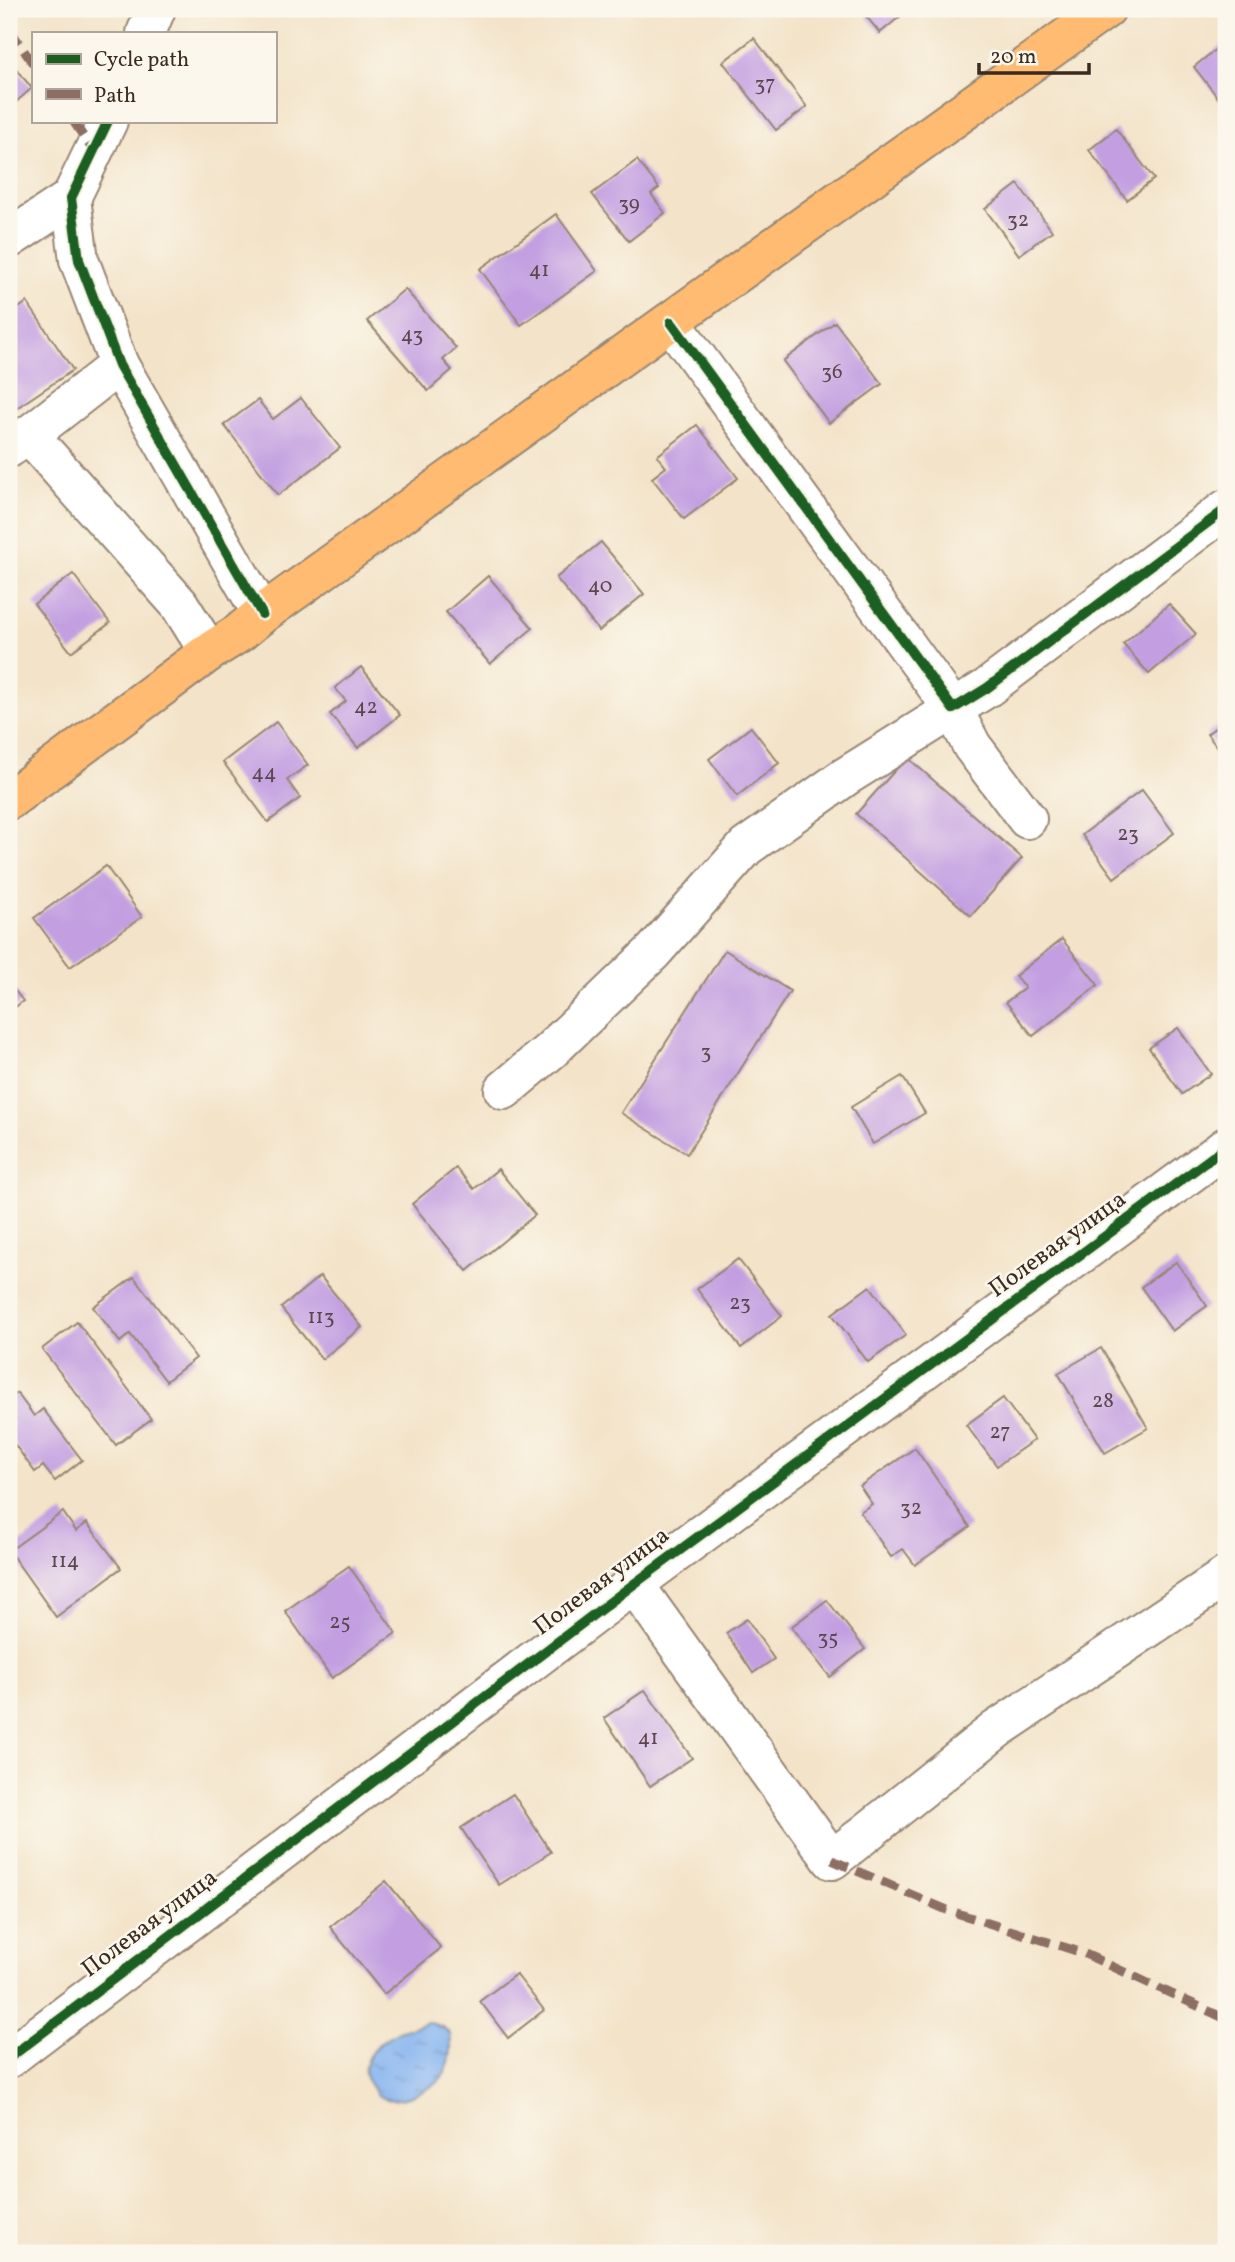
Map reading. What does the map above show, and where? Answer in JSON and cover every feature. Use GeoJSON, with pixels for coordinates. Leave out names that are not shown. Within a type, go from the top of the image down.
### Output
{"type":"FeatureCollection","features":[{"type":"Feature","properties":{"kind":"main road"},"geometry":{"type":"LineString","coordinates":[[9,800],[209,652],[1106,9]]}},
{"type":"Feature","properties":{"kind":"street"},"geometry":{"type":"LineString","coordinates":[[146,32],[156,9]]}},
{"type":"Feature","properties":{"kind":"street"},"geometry":{"type":"LineString","coordinates":[[9,239],[71,198],[108,122]]}},
{"type":"Feature","properties":{"kind":"street"},"geometry":{"type":"LineString","coordinates":[[71,198],[79,260],[118,365],[262,614]]}},
{"type":"Feature","properties":{"kind":"street"},"geometry":{"type":"LineString","coordinates":[[671,322],[953,709],[972,746],[1027,819]]}},
{"type":"Feature","properties":{"kind":"street"},"geometry":{"type":"LineString","coordinates":[[118,365],[19,441],[179,604],[209,652]]}},
{"type":"Feature","properties":{"kind":"street"},"geometry":{"type":"LineString","coordinates":[[504,1090],[550,1051],[653,952],[746,847],[845,777],[987,688],[1226,509]]}},
{"type":"Feature","properties":{"kind":"street","name":"Полевая улица"},"geometry":{"type":"LineString","coordinates":[[9,2058],[634,1584],[1226,1147]]}},
{"type":"Feature","properties":{"kind":"street"},"geometry":{"type":"LineString","coordinates":[[634,1584],[832,1860],[997,1729],[1226,1576]]}},
{"type":"Feature","properties":{"kind":"water"},"geometry":{"type":"Polygon","coordinates":[[[427,2022],[443,2027],[450,2034],[450,2055],[443,2076],[431,2087],[404,2098],[386,2099],[379,2096],[365,2076],[370,2054],[396,2033],[427,2022]]]}},
{"type":"Feature","properties":{"kind":"building"},"geometry":{"type":"Polygon","coordinates":[[[860,9],[909,9],[880,33],[860,9]]]}},
{"type":"Feature","properties":{"kind":"building"},"geometry":{"type":"Polygon","coordinates":[[[754,38],[807,107],[776,130],[723,62],[754,38]]]}},
{"type":"Feature","properties":{"kind":"building"},"geometry":{"type":"Polygon","coordinates":[[[1226,41],[1226,108],[1194,67],[1226,41]]]}},
{"type":"Feature","properties":{"kind":"building"},"geometry":{"type":"Polygon","coordinates":[[[9,61],[32,88],[9,108],[9,61]]]}},
{"type":"Feature","properties":{"kind":"building"},"geometry":{"type":"Polygon","coordinates":[[[1116,129],[1154,179],[1127,200],[1089,150],[1116,129]]]}},
{"type":"Feature","properties":{"kind":"building"},"geometry":{"type":"Polygon","coordinates":[[[637,160],[659,188],[651,194],[665,213],[629,241],[592,194],[637,160]]]}},
{"type":"Feature","properties":{"kind":"building"},"geometry":{"type":"Polygon","coordinates":[[[1018,184],[1052,231],[1019,255],[985,209],[1018,184]]]}},
{"type":"Feature","properties":{"kind":"building"},"geometry":{"type":"Polygon","coordinates":[[[556,214],[597,271],[521,325],[480,269],[556,214]]]}},
{"type":"Feature","properties":{"kind":"building"},"geometry":{"type":"Polygon","coordinates":[[[405,289],[456,348],[443,360],[452,370],[428,391],[367,321],[405,289]]]}},
{"type":"Feature","properties":{"kind":"building"},"geometry":{"type":"Polygon","coordinates":[[[27,302],[73,370],[9,413],[9,315],[27,302]]]}},
{"type":"Feature","properties":{"kind":"building"},"geometry":{"type":"Polygon","coordinates":[[[835,322],[882,384],[829,423],[783,361],[835,322]]]}},
{"type":"Feature","properties":{"kind":"building"},"geometry":{"type":"Polygon","coordinates":[[[301,398],[340,448],[278,495],[224,425],[258,400],[273,419],[301,398]]]}},
{"type":"Feature","properties":{"kind":"building"},"geometry":{"type":"Polygon","coordinates":[[[697,425],[738,478],[684,519],[652,478],[666,467],[657,456],[697,425]]]}},
{"type":"Feature","properties":{"kind":"building"},"geometry":{"type":"Polygon","coordinates":[[[601,542],[644,594],[599,631],[556,578],[601,542]]]}},
{"type":"Feature","properties":{"kind":"building"},"geometry":{"type":"Polygon","coordinates":[[[73,574],[110,623],[71,652],[34,604],[73,574]]]}},
{"type":"Feature","properties":{"kind":"building"},"geometry":{"type":"Polygon","coordinates":[[[488,576],[533,628],[490,664],[446,612],[488,576]]]}},
{"type":"Feature","properties":{"kind":"building"},"geometry":{"type":"Polygon","coordinates":[[[1169,604],[1196,634],[1149,674],[1123,644],[1169,604]]]}},
{"type":"Feature","properties":{"kind":"building"},"geometry":{"type":"Polygon","coordinates":[[[361,667],[400,715],[358,748],[330,714],[346,701],[335,688],[361,667]]]}},
{"type":"Feature","properties":{"kind":"building"},"geometry":{"type":"Polygon","coordinates":[[[1226,719],[1226,759],[1207,734],[1226,719]]]}},
{"type":"Feature","properties":{"kind":"building"},"geometry":{"type":"Polygon","coordinates":[[[276,722],[308,765],[287,780],[300,798],[268,822],[223,762],[276,722]]]}},
{"type":"Feature","properties":{"kind":"building"},"geometry":{"type":"Polygon","coordinates":[[[751,727],[779,763],[737,796],[709,759],[751,727]]]}},
{"type":"Feature","properties":{"kind":"building"},"geometry":{"type":"Polygon","coordinates":[[[907,757],[1022,858],[971,916],[856,814],[907,757]]]}},
{"type":"Feature","properties":{"kind":"building"},"geometry":{"type":"Polygon","coordinates":[[[1142,790],[1174,833],[1114,878],[1082,835],[1142,790]]]}},
{"type":"Feature","properties":{"kind":"building"},"geometry":{"type":"Polygon","coordinates":[[[106,866],[142,917],[70,967],[34,918],[106,866]]]}},
{"type":"Feature","properties":{"kind":"building"},"geometry":{"type":"Polygon","coordinates":[[[1062,939],[1098,985],[1033,1036],[1006,1002],[1025,988],[1015,976],[1062,939]]]}},
{"type":"Feature","properties":{"kind":"building"},"geometry":{"type":"Polygon","coordinates":[[[725,950],[790,991],[687,1154],[621,1113],[725,950]]]}},
{"type":"Feature","properties":{"kind":"building"},"geometry":{"type":"Polygon","coordinates":[[[9,983],[23,1001],[9,1012],[9,983]]]}},
{"type":"Feature","properties":{"kind":"building"},"geometry":{"type":"Polygon","coordinates":[[[1178,1028],[1211,1074],[1182,1094],[1149,1048],[1178,1028]]]}},
{"type":"Feature","properties":{"kind":"building"},"geometry":{"type":"Polygon","coordinates":[[[902,1076],[925,1113],[873,1144],[851,1107],[902,1076]]]}},
{"type":"Feature","properties":{"kind":"building"},"geometry":{"type":"Polygon","coordinates":[[[456,1168],[474,1189],[498,1169],[535,1215],[467,1271],[412,1204],[456,1168]]]}},
{"type":"Feature","properties":{"kind":"building"},"geometry":{"type":"Polygon","coordinates":[[[738,1259],[782,1316],[741,1348],[697,1289],[738,1259]]]}},
{"type":"Feature","properties":{"kind":"building"},"geometry":{"type":"Polygon","coordinates":[[[1176,1262],[1207,1306],[1172,1331],[1141,1287],[1176,1262]]]}},
{"type":"Feature","properties":{"kind":"building"},"geometry":{"type":"Polygon","coordinates":[[[320,1276],[362,1327],[322,1359],[281,1308],[320,1276]]]}},
{"type":"Feature","properties":{"kind":"building"},"geometry":{"type":"Polygon","coordinates":[[[134,1277],[196,1358],[166,1381],[130,1334],[120,1342],[93,1307],[134,1277]]]}},
{"type":"Feature","properties":{"kind":"building"},"geometry":{"type":"Polygon","coordinates":[[[870,1286],[906,1335],[868,1362],[832,1314],[870,1286]]]}},
{"type":"Feature","properties":{"kind":"building"},"geometry":{"type":"Polygon","coordinates":[[[77,1322],[151,1419],[116,1445],[42,1349],[77,1322]]]}},
{"type":"Feature","properties":{"kind":"building"},"geometry":{"type":"Polygon","coordinates":[[[1101,1348],[1148,1428],[1105,1453],[1058,1373],[1101,1348]]]}},
{"type":"Feature","properties":{"kind":"building"},"geometry":{"type":"Polygon","coordinates":[[[17,1393],[34,1416],[43,1409],[82,1460],[55,1481],[43,1466],[35,1472],[9,1437],[9,1400],[17,1393]]]}},
{"type":"Feature","properties":{"kind":"building"},"geometry":{"type":"Polygon","coordinates":[[[1003,1398],[1034,1440],[997,1466],[966,1425],[1003,1398]]]}},
{"type":"Feature","properties":{"kind":"building"},"geometry":{"type":"Polygon","coordinates":[[[915,1448],[970,1527],[915,1565],[903,1549],[891,1557],[860,1512],[872,1504],[860,1486],[915,1448]]]}},
{"type":"Feature","properties":{"kind":"building"},"geometry":{"type":"Polygon","coordinates":[[[63,1512],[76,1531],[87,1523],[121,1568],[56,1617],[9,1551],[63,1512]]]}},
{"type":"Feature","properties":{"kind":"building"},"geometry":{"type":"Polygon","coordinates":[[[349,1566],[396,1633],[332,1678],[285,1611],[349,1566]]]}},
{"type":"Feature","properties":{"kind":"building"},"geometry":{"type":"Polygon","coordinates":[[[827,1600],[865,1649],[830,1677],[791,1627],[827,1600]]]}},
{"type":"Feature","properties":{"kind":"building"},"geometry":{"type":"Polygon","coordinates":[[[747,1619],[774,1659],[753,1673],[726,1633],[747,1619]]]}},
{"type":"Feature","properties":{"kind":"building"},"geometry":{"type":"Polygon","coordinates":[[[645,1690],[692,1758],[650,1786],[604,1718],[645,1690]]]}},
{"type":"Feature","properties":{"kind":"building"},"geometry":{"type":"Polygon","coordinates":[[[513,1794],[551,1852],[499,1885],[461,1828],[513,1794]]]}},
{"type":"Feature","properties":{"kind":"building"},"geometry":{"type":"Polygon","coordinates":[[[386,1881],[441,1948],[384,1994],[330,1927],[386,1881]]]}},
{"type":"Feature","properties":{"kind":"building"},"geometry":{"type":"Polygon","coordinates":[[[516,1974],[544,2010],[508,2038],[480,2001],[516,1974]]]}},
{"type":"Feature","properties":{"kind":"marked path"},"geometry":{"type":"LineString","coordinates":[[9,28],[32,62]]}},
{"type":"Feature","properties":{"kind":"marked path"},"geometry":{"type":"LineString","coordinates":[[74,122],[94,152]]}},
{"type":"Feature","properties":{"kind":"marked path"},"geometry":{"type":"LineString","coordinates":[[832,1860],[947,1910],[1083,1953],[1226,2019]]}},
{"type":"Feature","properties":{"kind":"cycle path"},"geometry":{"type":"LineString","coordinates":[[108,122],[71,198],[79,260],[119,365],[262,614]]}},
{"type":"Feature","properties":{"kind":"cycle path"},"geometry":{"type":"LineString","coordinates":[[671,322],[953,709],[987,688],[1226,509]]}},
{"type":"Feature","properties":{"kind":"cycle path"},"geometry":{"type":"LineString","coordinates":[[9,2058],[634,1584],[1226,1147]]}}]}
